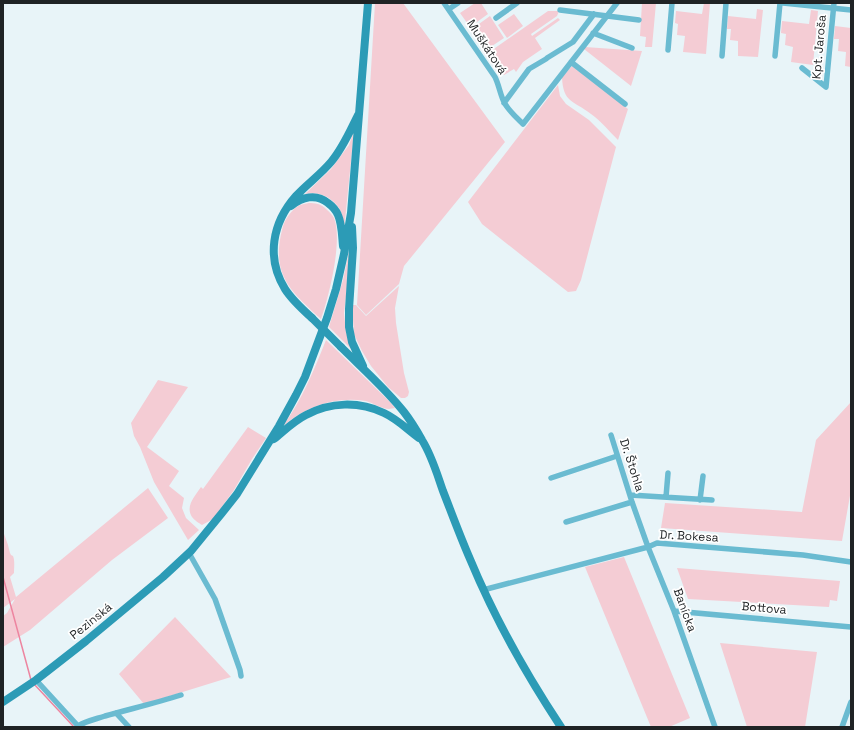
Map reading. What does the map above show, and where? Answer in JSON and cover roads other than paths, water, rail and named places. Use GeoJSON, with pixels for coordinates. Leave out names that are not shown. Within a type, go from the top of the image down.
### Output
{"type":"FeatureCollection","features":[{"type":"Feature","properties":{"kind":"main road"},"geometry":{"type":"LineString","coordinates":[[365,371],[352,342],[349,328],[348,309],[353,248],[351,213],[368,3]]}},
{"type":"Feature","properties":{"kind":"main road"},"geometry":{"type":"LineString","coordinates":[[360,110],[342,147],[334,158],[296,197],[279,223],[275,237],[275,265],[280,280],[286,290],[397,404],[424,442],[483,590],[537,690],[561,727]]}},
{"type":"Feature","properties":{"kind":"main road"},"geometry":{"type":"LineString","coordinates":[[286,211],[298,201],[310,197],[320,198],[330,204],[338,215],[340,221],[344,254]]}},
{"type":"Feature","properties":{"kind":"main road","name":"Pezinská"},"geometry":{"type":"LineString","coordinates":[[3,702],[33,682],[92,636],[163,577],[189,553],[237,494],[288,410],[307,371],[336,289],[351,213]]}},
{"type":"Feature","properties":{"kind":"main road"},"geometry":{"type":"LineString","coordinates":[[268,443],[306,415],[330,406],[347,404],[361,405],[384,413],[424,442]]}},
{"type":"Feature","properties":{"kind":"street","name":"Muškátová"},"geometry":{"type":"LineString","coordinates":[[444,3],[495,77],[504,103],[512,114],[523,124],[571,62]]}},
{"type":"Feature","properties":{"kind":"street"},"geometry":{"type":"LineString","coordinates":[[449,9],[458,3]]}},
{"type":"Feature","properties":{"kind":"street"},"geometry":{"type":"LineString","coordinates":[[496,18],[517,3]]}},
{"type":"Feature","properties":{"kind":"street"},"geometry":{"type":"LineString","coordinates":[[617,3],[571,62],[625,104]]}},
{"type":"Feature","properties":{"kind":"street"},"geometry":{"type":"LineString","coordinates":[[668,50],[672,3]]}},
{"type":"Feature","properties":{"kind":"street"},"geometry":{"type":"LineString","coordinates":[[722,56],[726,3]]}},
{"type":"Feature","properties":{"kind":"street"},"geometry":{"type":"LineString","coordinates":[[775,56],[780,3]]}},
{"type":"Feature","properties":{"kind":"street"},"geometry":{"type":"LineString","coordinates":[[783,3],[834,6],[851,10]]}},
{"type":"Feature","properties":{"kind":"street","name":"Kpt. Jaroša"},"geometry":{"type":"LineString","coordinates":[[802,68],[826,87],[834,6]]}},
{"type":"Feature","properties":{"kind":"street"},"geometry":{"type":"LineString","coordinates":[[560,10],[639,20]]}},
{"type":"Feature","properties":{"kind":"street"},"geometry":{"type":"LineString","coordinates":[[504,103],[529,69],[573,42],[594,14]]}},
{"type":"Feature","properties":{"kind":"street"},"geometry":{"type":"LineString","coordinates":[[593,33],[632,48]]}},
{"type":"Feature","properties":{"kind":"street","name":"Dr. Štohla"},"geometry":{"type":"LineString","coordinates":[[611,435],[632,502]]}},
{"type":"Feature","properties":{"kind":"street"},"geometry":{"type":"LineString","coordinates":[[551,478],[617,456]]}},
{"type":"Feature","properties":{"kind":"street"},"geometry":{"type":"LineString","coordinates":[[666,497],[668,473]]}},
{"type":"Feature","properties":{"kind":"street"},"geometry":{"type":"LineString","coordinates":[[700,500],[703,476]]}},
{"type":"Feature","properties":{"kind":"street"},"geometry":{"type":"LineString","coordinates":[[630,495],[712,500]]}},
{"type":"Feature","properties":{"kind":"street"},"geometry":{"type":"LineString","coordinates":[[566,522],[632,502]]}},
{"type":"Feature","properties":{"kind":"street","name":"Banícka"},"geometry":{"type":"LineString","coordinates":[[632,502],[648,547],[674,611],[715,727]]}},
{"type":"Feature","properties":{"kind":"street","name":"Dr. Bokesa"},"geometry":{"type":"LineString","coordinates":[[483,590],[648,547],[657,543],[803,556],[851,562]]}},
{"type":"Feature","properties":{"kind":"street"},"geometry":{"type":"LineString","coordinates":[[189,553],[215,599],[241,676]]}},
{"type":"Feature","properties":{"kind":"street","name":"Bottova"},"geometry":{"type":"LineString","coordinates":[[674,611],[851,627]]}},
{"type":"Feature","properties":{"kind":"street"},"geometry":{"type":"LineString","coordinates":[[33,682],[79,726],[128,709],[181,696]]}},
{"type":"Feature","properties":{"kind":"street"},"geometry":{"type":"LineString","coordinates":[[842,727],[851,702]]}},
{"type":"Feature","properties":{"kind":"street"},"geometry":{"type":"LineString","coordinates":[[116,713],[129,727]]}},
{"type":"Feature","properties":{"kind":"waterway"},"geometry":{"type":"LineString","coordinates":[[3,577],[31,680]]}},
{"type":"Feature","properties":{"kind":"waterway"},"geometry":{"type":"LineString","coordinates":[[34,684],[74,727]]}}]}
